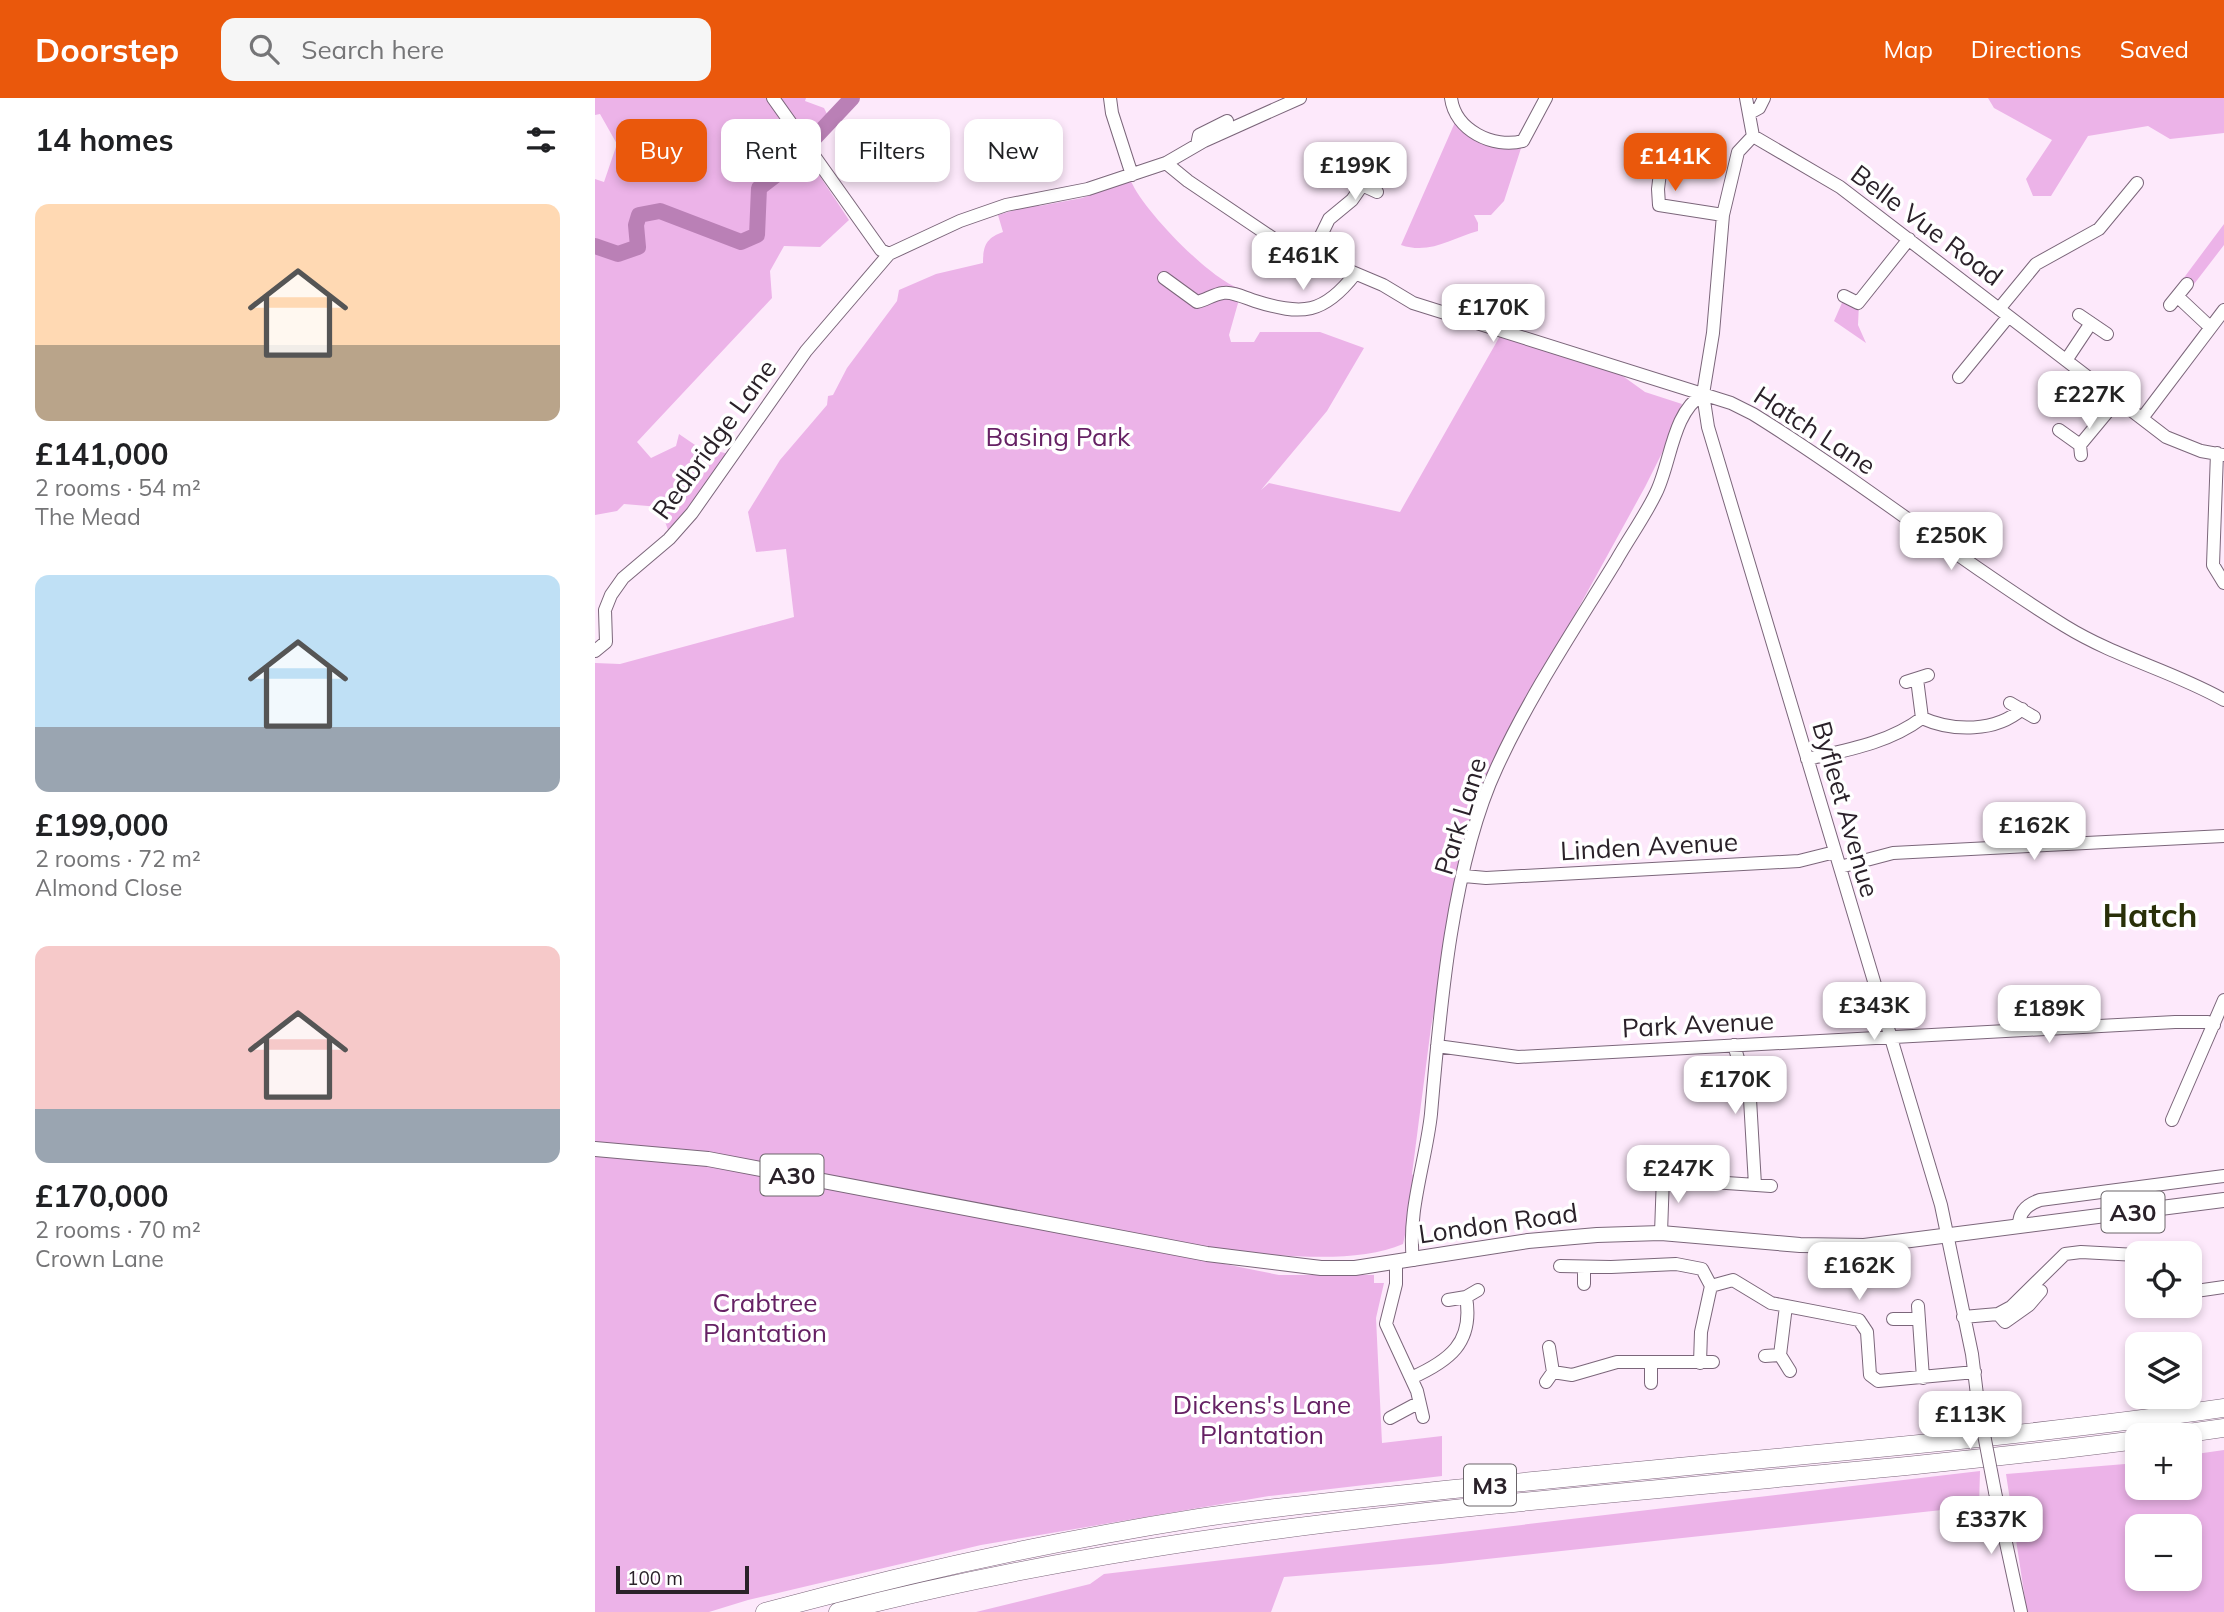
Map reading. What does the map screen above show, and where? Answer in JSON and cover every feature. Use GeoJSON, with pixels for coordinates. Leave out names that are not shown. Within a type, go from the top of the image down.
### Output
{"type":"FeatureCollection","features":[{"type":"Feature","properties":{"kind":"highway","name":"M3"},"geometry":{"type":"LineString","coordinates":[[765,1612],[897,1576],[1041,1546],[1201,1518],[1590,1474],[2063,1429],[2224,1408]]}},
{"type":"Feature","properties":{"kind":"highway"},"geometry":{"type":"LineString","coordinates":[[2202,1431],[2224,1428]]}},
{"type":"Feature","properties":{"kind":"highway","name":"M3"},"geometry":{"type":"LineString","coordinates":[[838,1612],[1019,1571],[1226,1535],[2125,1441]]}},
{"type":"Feature","properties":{"kind":"main road","name":"London Road"},"geometry":{"type":"LineString","coordinates":[[595,1149],[708,1159],[1268,1264],[1337,1269],[1556,1238],[1661,1233],[1848,1247],[2224,1200]]}},
{"type":"Feature","properties":{"kind":"street"},"geometry":{"type":"LineString","coordinates":[[773,98],[881,250],[889,254],[960,221],[1006,205],[1088,189],[1167,163],[1197,145],[1300,98]]}},
{"type":"Feature","properties":{"kind":"street"},"geometry":{"type":"LineString","coordinates":[[1110,98],[1112,113],[1132,175]]}},
{"type":"Feature","properties":{"kind":"street"},"geometry":{"type":"LineString","coordinates":[[1451,98],[1456,118],[1473,131],[1509,145],[1523,141],[1546,98]]}},
{"type":"Feature","properties":{"kind":"street"},"geometry":{"type":"LineString","coordinates":[[1703,394],[1713,333],[1723,215],[1738,152],[1753,136],[1746,98]]}},
{"type":"Feature","properties":{"kind":"street"},"geometry":{"type":"LineString","coordinates":[[1750,113],[1759,108],[1764,98]]}},
{"type":"Feature","properties":{"kind":"street","name":"Belle Vue Road"},"geometry":{"type":"LineString","coordinates":[[1753,136],[1840,187],[2166,436],[2221,454]]}},
{"type":"Feature","properties":{"kind":"street"},"geometry":{"type":"LineString","coordinates":[[1678,155],[1663,146],[1659,205],[1723,215]]}},
{"type":"Feature","properties":{"kind":"street","name":"Hatch Lane"},"geometry":{"type":"LineString","coordinates":[[1167,163],[1247,222],[1311,256],[1423,306],[1731,403],[1773,426],[1962,559],[2068,628],[2129,660],[2224,700]]}},
{"type":"Feature","properties":{"kind":"street"},"geometry":{"type":"LineString","coordinates":[[1349,178],[1361,187],[1377,192]]}},
{"type":"Feature","properties":{"kind":"street"},"geometry":{"type":"LineString","coordinates":[[1959,377],[2036,264],[2099,229],[2138,184]]}},
{"type":"Feature","properties":{"kind":"street"},"geometry":{"type":"LineString","coordinates":[[1311,256],[1329,219],[1352,200],[1361,187]]}},
{"type":"Feature","properties":{"kind":"street"},"geometry":{"type":"LineString","coordinates":[[1844,296],[1858,303],[1909,239]]}},
{"type":"Feature","properties":{"kind":"street","name":"Redbridge Lane"},"geometry":{"type":"LineString","coordinates":[[595,651],[604,647],[607,639],[605,610],[623,578],[669,539],[692,513],[806,351],[889,254]]}},
{"type":"Feature","properties":{"kind":"street"},"geometry":{"type":"LineString","coordinates":[[1164,278],[1197,302],[1224,292],[1289,309],[1323,306],[1342,291],[1355,274]]}},
{"type":"Feature","properties":{"kind":"street"},"geometry":{"type":"LineString","coordinates":[[2187,284],[2174,301],[2210,327]]}},
{"type":"Feature","properties":{"kind":"street"},"geometry":{"type":"LineString","coordinates":[[2143,417],[2224,310]]}},
{"type":"Feature","properties":{"kind":"street"},"geometry":{"type":"LineString","coordinates":[[2080,314],[2107,334]]}},
{"type":"Feature","properties":{"kind":"street"},"geometry":{"type":"LineString","coordinates":[[2067,359],[2091,323]]}},
{"type":"Feature","properties":{"kind":"street","name":"Byfleet Avenue"},"geometry":{"type":"LineString","coordinates":[[1703,394],[1716,457],[1948,1236],[1995,1492],[2021,1612]]}},
{"type":"Feature","properties":{"kind":"street","name":"Park Lane"},"geometry":{"type":"LineString","coordinates":[[1413,1260],[1411,1232],[1428,1146],[1448,955],[1464,876],[1484,800],[1502,757],[1657,492],[1688,408],[1703,394]]}},
{"type":"Feature","properties":{"kind":"street"},"geometry":{"type":"LineString","coordinates":[[2059,430],[2081,450],[2119,398]]}},
{"type":"Feature","properties":{"kind":"street"},"geometry":{"type":"LineString","coordinates":[[2221,454],[2213,565],[2224,583]]}},
{"type":"Feature","properties":{"kind":"street"},"geometry":{"type":"LineString","coordinates":[[1917,679],[1922,718]]}},
{"type":"Feature","properties":{"kind":"street"},"geometry":{"type":"LineString","coordinates":[[2010,703],[2034,717]]}},
{"type":"Feature","properties":{"kind":"street"},"geometry":{"type":"LineString","coordinates":[[1922,718],[1954,728],[2002,723],[2022,709]]}},
{"type":"Feature","properties":{"kind":"street"},"geometry":{"type":"LineString","coordinates":[[1807,760],[1881,740],[1906,730],[1922,718]]}},
{"type":"Feature","properties":{"kind":"street"},"geometry":{"type":"LineString","coordinates":[[1840,867],[1893,853],[2224,836]]}},
{"type":"Feature","properties":{"kind":"street","name":"Linden Avenue"},"geometry":{"type":"LineString","coordinates":[[1464,876],[1486,878],[1799,861],[1835,852]]}},
{"type":"Feature","properties":{"kind":"street"},"geometry":{"type":"LineString","coordinates":[[2172,1120],[2224,1000]]}},
{"type":"Feature","properties":{"kind":"street","name":"Park Avenue"},"geometry":{"type":"LineString","coordinates":[[1437,1046],[1518,1057],[2175,1021],[2208,1022],[2214,1025]]}},
{"type":"Feature","properties":{"kind":"street"},"geometry":{"type":"LineString","coordinates":[[1734,1045],[1750,1099],[1755,1185]]}},
{"type":"Feature","properties":{"kind":"street"},"geometry":{"type":"LineString","coordinates":[[1661,1233],[1662,1176]]}},
{"type":"Feature","properties":{"kind":"street"},"geometry":{"type":"LineString","coordinates":[[1697,1181],[1714,1176],[1771,1186]]}},
{"type":"Feature","properties":{"kind":"street"},"geometry":{"type":"LineString","coordinates":[[2019,1225],[2022,1212],[2030,1203],[2040,1200],[2224,1176]]}},
{"type":"Feature","properties":{"kind":"street"},"geometry":{"type":"LineString","coordinates":[[1963,1317],[1998,1314],[2024,1298],[2065,1254],[2125,1255]]}},
{"type":"Feature","properties":{"kind":"street"},"geometry":{"type":"LineString","coordinates":[[1396,1262],[1396,1284],[1386,1324],[1411,1378],[1423,1417]]}},
{"type":"Feature","properties":{"kind":"street"},"geometry":{"type":"LineString","coordinates":[[1549,1347],[1549,1377],[1572,1375],[1616,1362],[1706,1363],[1701,1332],[1711,1286],[1702,1269],[1693,1266],[1640,1264],[1560,1266]]}},
{"type":"Feature","properties":{"kind":"street"},"geometry":{"type":"LineString","coordinates":[[1584,1267],[1584,1284]]}},
{"type":"Feature","properties":{"kind":"street"},"geometry":{"type":"LineString","coordinates":[[1711,1286],[1728,1280],[1738,1281],[1759,1298],[1864,1323],[1872,1379],[1878,1381],[1975,1372]]}},
{"type":"Feature","properties":{"kind":"street"},"geometry":{"type":"LineString","coordinates":[[2202,1290],[2224,1287]]}},
{"type":"Feature","properties":{"kind":"street"},"geometry":{"type":"LineString","coordinates":[[1448,1300],[1465,1297],[1478,1290]]}},
{"type":"Feature","properties":{"kind":"street"},"geometry":{"type":"LineString","coordinates":[[1411,1378],[1451,1356],[1468,1322],[1465,1297]]}},
{"type":"Feature","properties":{"kind":"street"},"geometry":{"type":"LineString","coordinates":[[1786,1306],[1780,1355],[1790,1371]]}},
{"type":"Feature","properties":{"kind":"street"},"geometry":{"type":"LineString","coordinates":[[1893,1319],[1919,1312],[1923,1378]]}},
{"type":"Feature","properties":{"kind":"street"},"geometry":{"type":"LineString","coordinates":[[1765,1356],[1780,1355]]}},
{"type":"Feature","properties":{"kind":"street"},"geometry":{"type":"LineString","coordinates":[[1651,1364],[1651,1383]]}},
{"type":"Feature","properties":{"kind":"street"},"geometry":{"type":"LineString","coordinates":[[1390,1418],[1418,1404]]}},
{"type":"Feature","properties":{"kind":"green space"},"geometry":{"type":"Polygon","coordinates":[[[595,98],[806,98],[805,101],[824,108],[829,118],[821,127],[821,119],[721,119],[721,182],[821,182],[821,178],[849,220],[820,247],[784,246],[770,271],[772,298],[637,442],[651,458],[676,446],[679,434],[698,447],[734,455],[692,513],[668,530],[660,507],[624,504],[617,511],[595,515],[595,179],[604,182],[616,147],[616,182],[707,182],[707,119],[616,119],[616,142],[600,114],[595,115],[595,98]]]}},
{"type":"Feature","properties":{"kind":"green space"},"geometry":{"type":"Polygon","coordinates":[[[1988,98],[2224,98],[2224,133],[2170,139],[2148,126],[2088,136],[2051,196],[2033,196],[2026,179],[2052,140],[1994,108],[1988,98]]]}},
{"type":"Feature","properties":{"kind":"green space"},"geometry":{"type":"Polygon","coordinates":[[[1456,120],[1472,132],[1523,142],[1504,201],[1491,215],[1474,215],[1478,231],[1431,247],[1412,248],[1401,245],[1456,120]]]}},
{"type":"Feature","properties":{"kind":"green space"},"geometry":{"type":"Polygon","coordinates":[[[1131,181],[1163,226],[1197,260],[1229,284],[1242,289],[1229,335],[1231,342],[1254,342],[1260,332],[1320,332],[1364,348],[1327,411],[1261,490],[1269,483],[1400,512],[1500,336],[1620,374],[1645,392],[1682,404],[1678,421],[1645,487],[1518,718],[1458,887],[1431,1027],[1412,1174],[1417,1180],[1403,1244],[1383,1251],[1335,1257],[1211,1249],[1205,1260],[1279,1275],[1374,1275],[1374,1283],[1384,1283],[1376,1318],[1382,1443],[1442,1436],[1442,1476],[1269,1496],[981,1545],[748,1600],[709,1612],[595,1612],[595,663],[620,664],[794,617],[786,549],[756,552],[748,512],[780,460],[827,405],[828,396],[833,395],[847,368],[897,301],[899,290],[936,274],[983,263],[987,243],[1003,232],[998,215],[1038,203],[1039,206],[1082,198],[1131,181]]]}},
{"type":"Feature","properties":{"kind":"green space"},"geometry":{"type":"Polygon","coordinates":[[[2224,224],[2224,245],[2191,288],[2183,279],[2224,224]]]}},
{"type":"Feature","properties":{"kind":"green space"},"geometry":{"type":"Polygon","coordinates":[[[1845,296],[1859,303],[1858,325],[1866,343],[1834,321],[1845,296]]]}},
{"type":"Feature","properties":{"kind":"green space"},"geometry":{"type":"Polygon","coordinates":[[[2224,1450],[2224,1612],[2027,1612],[2006,1474],[2125,1464],[2125,1500],[2202,1500],[2202,1453],[2224,1450]]]}},
{"type":"Feature","properties":{"kind":"green space"},"geometry":{"type":"Polygon","coordinates":[[[1980,1471],[1979,1506],[1441,1564],[1284,1577],[1271,1612],[976,1612],[1090,1584],[1104,1574],[1980,1471]]]}},
{"type":"Feature","properties":{"kind":"waterway"},"geometry":{"type":"LineString","coordinates":[[595,246],[618,254],[638,247],[636,225],[639,215],[660,211],[741,242],[757,235],[759,188],[789,165],[852,98]]}},
{"type":"Feature","properties":{"kind":"district","name":"Hatch"},"geometry":{"type":"Point","coordinates":[2150,914]}},
{"type":"Feature","properties":{"kind":"park label","name":"Basing Park"},"geometry":{"type":"Point","coordinates":[1058,436]}},
{"type":"Feature","properties":{"kind":"park label","name":"Crabtree Plantation"},"geometry":{"type":"Point","coordinates":[765,1317]}},
{"type":"Feature","properties":{"kind":"park label","name":"Dickens's Lane Plantation"},"geometry":{"type":"Point","coordinates":[1262,1419]}}]}
